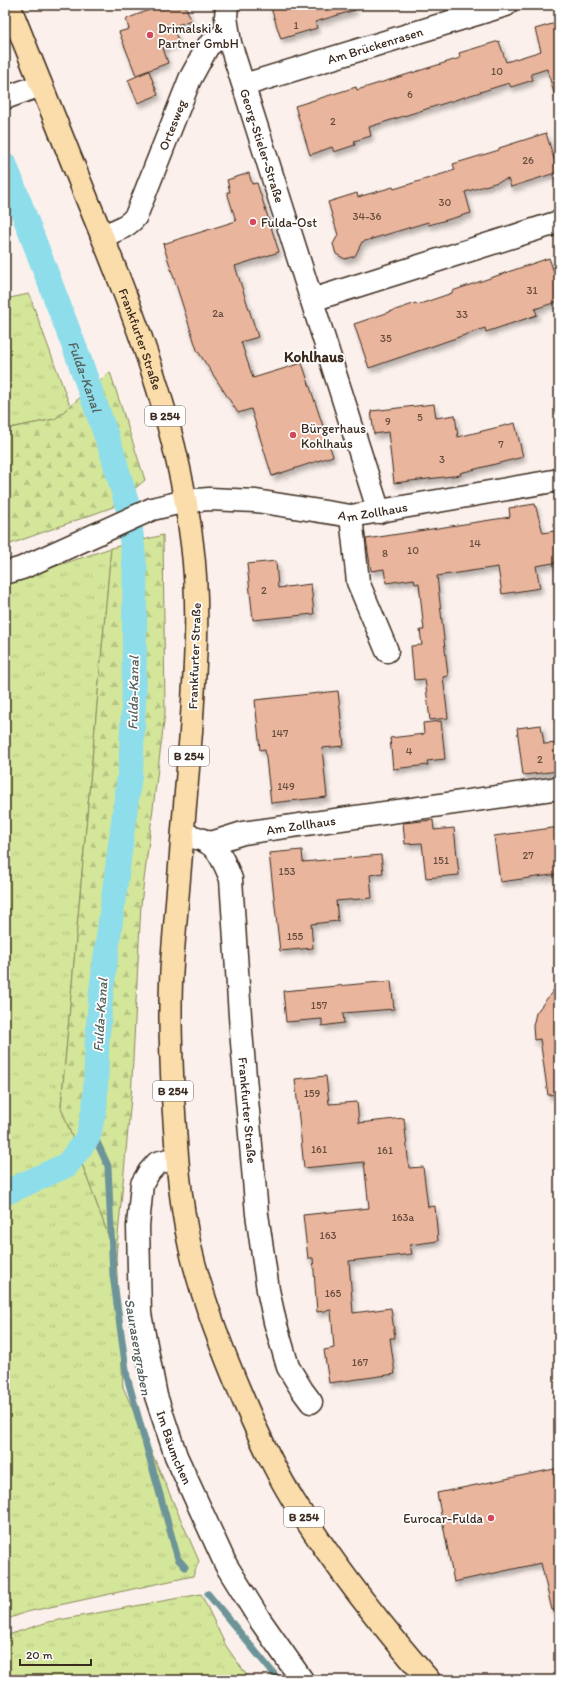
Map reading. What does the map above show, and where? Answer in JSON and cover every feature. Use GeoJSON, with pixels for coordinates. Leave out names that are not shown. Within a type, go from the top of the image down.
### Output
{"type":"FeatureCollection","features":[{"type":"Feature","properties":{"kind":"main road","name":"Frankfurter Straße"},"geometry":{"type":"LineString","coordinates":[[9,5],[140,333],[162,407],[186,501],[193,549],[196,603],[195,676],[172,969],[172,1059],[176,1158]]}},
{"type":"Feature","properties":{"kind":"main road","name":"B 254"},"geometry":{"type":"LineString","coordinates":[[176,1158],[190,1249],[200,1283],[225,1357],[257,1432],[292,1498],[331,1559],[381,1625],[429,1680]]}},
{"type":"Feature","properties":{"kind":"street"},"geometry":{"type":"LineString","coordinates":[[227,5],[227,32]]}},
{"type":"Feature","properties":{"kind":"street","name":"Am Brückenrasen"},"geometry":{"type":"LineString","coordinates":[[244,85],[506,5]]}},
{"type":"Feature","properties":{"kind":"street","name":"Georg-Stieler-Straße"},"geometry":{"type":"LineString","coordinates":[[227,32],[378,512]]}},
{"type":"Feature","properties":{"kind":"street","name":"Ortesweg"},"geometry":{"type":"LineString","coordinates":[[102,236],[131,223],[136,216],[190,79],[208,46],[227,32]]}},
{"type":"Feature","properties":{"kind":"street"},"geometry":{"type":"LineString","coordinates":[[5,98],[41,85]]}},
{"type":"Feature","properties":{"kind":"street"},"geometry":{"type":"LineString","coordinates":[[312,300],[559,222]]}},
{"type":"Feature","properties":{"kind":"street","name":"Am Zollhaus"},"geometry":{"type":"LineString","coordinates":[[5,573],[22,568],[152,509],[186,501],[209,499],[256,501],[351,516],[559,480]]}},
{"type":"Feature","properties":{"kind":"street"},"geometry":{"type":"LineString","coordinates":[[351,516],[358,582],[387,651]]}},
{"type":"Feature","properties":{"kind":"street","name":"Am Zollhaus"},"geometry":{"type":"LineString","coordinates":[[211,843],[243,833],[559,788]]}},
{"type":"Feature","properties":{"kind":"street"},"geometry":{"type":"LineString","coordinates":[[183,835],[198,837],[211,843]]}},
{"type":"Feature","properties":{"kind":"street","name":"Frankfurter Straße"},"geometry":{"type":"LineString","coordinates":[[211,843],[224,862],[231,879],[241,1031],[257,1214],[271,1305],[288,1367],[311,1402]]}},
{"type":"Feature","properties":{"kind":"street","name":"Im Bäumchen"},"geometry":{"type":"LineString","coordinates":[[176,1158],[157,1163],[149,1172],[142,1184],[138,1226],[140,1314],[154,1389],[176,1456],[226,1565],[260,1620],[302,1680]]}},
{"type":"Feature","properties":{"kind":"green space"},"geometry":{"type":"Polygon","coordinates":[[[29,294],[70,406],[55,419],[5,429],[5,299],[29,294]]]}},
{"type":"Feature","properties":{"kind":"green space"},"geometry":{"type":"Polygon","coordinates":[[[110,372],[145,480],[113,507],[5,546],[5,429],[55,419],[110,372]]]}},
{"type":"Feature","properties":{"kind":"green space"},"geometry":{"type":"Polygon","coordinates":[[[163,535],[165,713],[141,904],[131,1098],[116,1256],[61,1107],[111,548],[163,535]]]}},
{"type":"Feature","properties":{"kind":"green space"},"geometry":{"type":"Polygon","coordinates":[[[111,548],[61,1107],[116,1256],[123,1387],[199,1561],[193,1576],[27,1612],[5,1620],[5,583],[111,548]]]}},
{"type":"Feature","properties":{"kind":"green space"},"geometry":{"type":"Polygon","coordinates":[[[201,1594],[226,1646],[250,1680],[5,1680],[5,1636],[48,1622],[201,1594]]]}},
{"type":"Feature","properties":{"kind":"building"},"geometry":{"type":"Polygon","coordinates":[[[162,5],[185,5],[191,20],[172,27],[179,42],[163,48],[168,63],[136,75],[119,32],[129,29],[126,19],[162,5]]]}},
{"type":"Feature","properties":{"kind":"building"},"geometry":{"type":"Polygon","coordinates":[[[270,5],[354,5],[355,10],[315,22],[317,28],[281,39],[270,5]]]}},
{"type":"Feature","properties":{"kind":"building"},"geometry":{"type":"Polygon","coordinates":[[[559,22],[559,93],[554,93],[547,69],[531,74],[533,80],[511,87],[509,83],[369,127],[371,136],[354,141],[355,145],[334,152],[332,147],[310,155],[295,106],[356,87],[357,90],[460,58],[459,53],[499,41],[506,62],[541,51],[535,29],[559,22]]]}},
{"type":"Feature","properties":{"kind":"building"},"geometry":{"type":"Polygon","coordinates":[[[149,71],[158,95],[138,103],[128,80],[149,71]]]}},
{"type":"Feature","properties":{"kind":"building"},"geometry":{"type":"Polygon","coordinates":[[[546,133],[558,172],[511,187],[508,179],[465,192],[471,213],[429,225],[428,222],[362,242],[355,256],[345,259],[336,254],[333,244],[338,235],[328,202],[357,193],[358,197],[393,187],[394,189],[455,170],[453,164],[499,150],[499,148],[546,133]]]}},
{"type":"Feature","properties":{"kind":"building"},"geometry":{"type":"Polygon","coordinates":[[[249,173],[252,184],[257,183],[279,252],[235,266],[258,337],[241,342],[253,378],[302,363],[333,456],[272,476],[251,409],[238,413],[197,350],[163,244],[236,221],[227,192],[230,192],[227,180],[249,173]]]}},
{"type":"Feature","properties":{"kind":"building"},"geometry":{"type":"Polygon","coordinates":[[[549,258],[559,286],[559,301],[535,309],[537,315],[486,332],[485,328],[369,368],[354,324],[416,303],[417,305],[452,293],[452,291],[549,258]]]}},
{"type":"Feature","properties":{"kind":"building"},"geometry":{"type":"Polygon","coordinates":[[[434,404],[436,418],[455,415],[458,437],[515,423],[523,457],[460,473],[461,475],[394,483],[388,432],[374,434],[371,411],[434,404]]]}},
{"type":"Feature","properties":{"kind":"building"},"geometry":{"type":"Polygon","coordinates":[[[535,504],[543,533],[559,530],[559,562],[536,566],[540,588],[502,594],[498,567],[437,576],[448,676],[443,677],[448,718],[430,720],[425,679],[414,680],[411,646],[422,645],[420,630],[424,630],[419,583],[415,584],[414,579],[386,583],[384,569],[371,571],[366,539],[510,517],[509,508],[535,504]]]}},
{"type":"Feature","properties":{"kind":"building"},"geometry":{"type":"Polygon","coordinates":[[[276,561],[278,588],[311,584],[314,614],[253,620],[247,564],[276,561]]]}},
{"type":"Feature","properties":{"kind":"building"},"geometry":{"type":"Polygon","coordinates":[[[338,691],[344,746],[322,748],[327,797],[271,803],[265,749],[260,750],[255,700],[338,691]]]}},
{"type":"Feature","properties":{"kind":"building"},"geometry":{"type":"Polygon","coordinates":[[[441,721],[445,759],[427,761],[428,765],[393,769],[390,738],[424,734],[423,723],[441,721]]]}},
{"type":"Feature","properties":{"kind":"building"},"geometry":{"type":"Polygon","coordinates":[[[541,725],[544,744],[559,743],[559,771],[523,775],[517,728],[541,725]]]}},
{"type":"Feature","properties":{"kind":"building"},"geometry":{"type":"Polygon","coordinates":[[[433,820],[434,830],[454,828],[459,875],[426,878],[422,843],[405,844],[403,823],[433,820]]]}},
{"type":"Feature","properties":{"kind":"building"},"geometry":{"type":"Polygon","coordinates":[[[559,827],[559,874],[500,882],[494,836],[559,827]]]}},
{"type":"Feature","properties":{"kind":"building"},"geometry":{"type":"Polygon","coordinates":[[[302,850],[303,862],[381,855],[383,873],[370,875],[372,898],[336,901],[338,921],[311,924],[313,948],[280,951],[269,853],[302,850]]]}},
{"type":"Feature","properties":{"kind":"building"},"geometry":{"type":"Polygon","coordinates":[[[391,981],[394,1009],[343,1013],[344,1023],[322,1026],[322,1019],[286,1022],[283,991],[391,981]]]}},
{"type":"Feature","properties":{"kind":"building"},"geometry":{"type":"Polygon","coordinates":[[[559,983],[559,1094],[548,1095],[540,1039],[534,1040],[533,1026],[536,1013],[559,983]]]}},
{"type":"Feature","properties":{"kind":"building"},"geometry":{"type":"Polygon","coordinates":[[[326,1076],[329,1104],[357,1102],[359,1123],[404,1118],[409,1168],[423,1167],[428,1207],[435,1206],[438,1241],[410,1245],[412,1254],[349,1261],[353,1313],[391,1308],[395,1338],[390,1338],[395,1374],[329,1383],[324,1350],[334,1348],[331,1310],[317,1312],[313,1258],[308,1258],[303,1215],[369,1208],[364,1162],[304,1168],[295,1079],[326,1076]]]}},
{"type":"Feature","properties":{"kind":"building"},"geometry":{"type":"Polygon","coordinates":[[[559,1468],[559,1609],[552,1610],[541,1563],[454,1582],[437,1493],[559,1468]]]}},
{"type":"Feature","properties":{"kind":"waterway","name":"Fulda-Kanal"},"geometry":{"type":"LineString","coordinates":[[5,165],[79,359],[112,452],[128,508],[135,569],[134,692],[131,764],[101,994],[97,1042],[95,1105],[88,1137],[67,1165],[5,1193]]}},
{"type":"Feature","properties":{"kind":"waterway","name":"Saurasengraben"},"geometry":{"type":"LineString","coordinates":[[90,1127],[108,1166],[113,1275],[127,1377],[178,1559],[185,1567]]}},
{"type":"Feature","properties":{"kind":"waterway","name":"Saurasengraben"},"geometry":{"type":"LineString","coordinates":[[208,1594],[279,1680]]}},
{"type":"Feature","properties":{"kind":"place","name":"Drimalski & Partner GmbH"},"geometry":{"type":"Point","coordinates":[150,35]}},
{"type":"Feature","properties":{"kind":"place","name":"Fulda-Ost"},"geometry":{"type":"Point","coordinates":[253,222]}},
{"type":"Feature","properties":{"kind":"place","name":"Bürgerhaus Kohlhaus"},"geometry":{"type":"Point","coordinates":[293,435]}},
{"type":"Feature","properties":{"kind":"place","name":"Eurocar-Fulda"},"geometry":{"type":"Point","coordinates":[491,1518]}},
{"type":"Feature","properties":{"kind":"district","name":"Kohlhaus"},"geometry":{"type":"Point","coordinates":[314,357]}}]}
